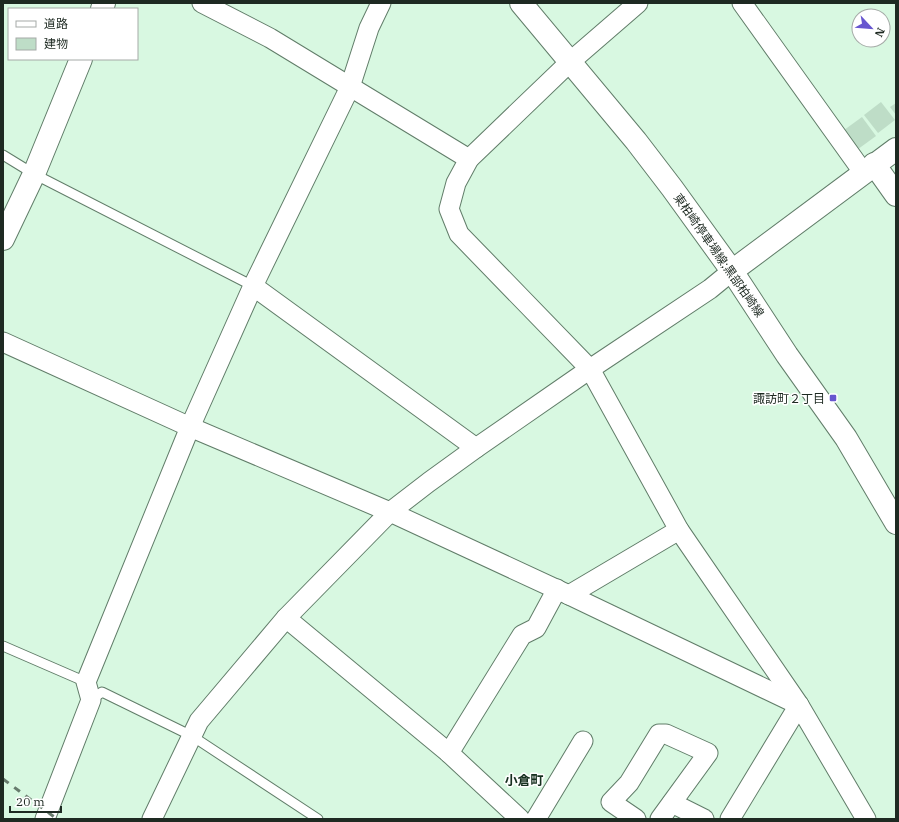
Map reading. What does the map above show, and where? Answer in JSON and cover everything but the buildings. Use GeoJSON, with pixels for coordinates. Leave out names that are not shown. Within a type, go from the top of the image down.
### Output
{"type":"FeatureCollection","features":[{"type":"Feature","properties":{"kind":"main road","name":"東柏崎停車場線;黒部柏崎線"},"geometry":{"type":"LineString","coordinates":[[529,6],[668,182],[732,271],[787,355],[846,438],[896,523]]}},
{"type":"Feature","properties":{"kind":"main road"},"geometry":{"type":"LineString","coordinates":[[3,239],[34,174],[81,60]]}},
{"type":"Feature","properties":{"kind":"main road"},"geometry":{"type":"LineString","coordinates":[[732,271],[868,168],[896,149]]}},
{"type":"Feature","properties":{"kind":"main road"},"geometry":{"type":"LineString","coordinates":[[868,168],[896,195]]}},
{"type":"Feature","properties":{"kind":"street"},"geometry":{"type":"LineString","coordinates":[[202,3],[270,38],[469,159]]}},
{"type":"Feature","properties":{"kind":"street"},"geometry":{"type":"LineString","coordinates":[[45,819],[89,691],[190,427],[254,286],[350,87],[369,28],[381,3]]}},
{"type":"Feature","properties":{"kind":"street"},"geometry":{"type":"LineString","coordinates":[[638,3],[571,61],[469,159],[456,183],[449,209],[459,234],[590,369],[679,530],[799,705],[866,819]]}},
{"type":"Feature","properties":{"kind":"street"},"geometry":{"type":"LineString","coordinates":[[742,3],[868,168]]}},
{"type":"Feature","properties":{"kind":"street"},"geometry":{"type":"LineString","coordinates":[[152,819],[199,721],[286,618],[390,512],[476,448],[590,369],[710,289],[732,271]]}},
{"type":"Feature","properties":{"kind":"street"},"geometry":{"type":"LineString","coordinates":[[254,286],[476,448]]}},
{"type":"Feature","properties":{"kind":"street"},"geometry":{"type":"LineString","coordinates":[[3,342],[190,427],[390,512],[563,592],[799,705]]}},
{"type":"Feature","properties":{"kind":"street"},"geometry":{"type":"LineString","coordinates":[[449,753],[522,635],[536,628],[563,592],[679,530]]}},
{"type":"Feature","properties":{"kind":"street"},"geometry":{"type":"LineString","coordinates":[[286,618],[449,753],[520,819]]}},
{"type":"Feature","properties":{"kind":"street"},"geometry":{"type":"LineString","coordinates":[[730,819],[799,705]]}},
{"type":"Feature","properties":{"kind":"street"},"geometry":{"type":"LineString","coordinates":[[636,819],[612,802],[629,783],[659,734],[666,734],[708,753],[660,819]]}},
{"type":"Feature","properties":{"kind":"street"},"geometry":{"type":"LineString","coordinates":[[536,819],[583,741]]}},
{"type":"Feature","properties":{"kind":"street"},"geometry":{"type":"LineString","coordinates":[[672,803],[704,819]]}},
{"type":"Feature","properties":{"kind":"lane"},"geometry":{"type":"LineString","coordinates":[[3,155],[34,174],[254,286]]}},
{"type":"Feature","properties":{"kind":"lane"},"geometry":{"type":"LineString","coordinates":[[3,646],[89,691],[102,692],[192,736],[318,819]]}},
{"type":"Feature","properties":{"kind":"railway"},"geometry":{"type":"LineString","coordinates":[[3,779],[57,819]]}},
{"type":"Feature","properties":{"kind":"place","name":"諏訪町２丁目"},"geometry":{"type":"Point","coordinates":[833,398]}},
{"type":"Feature","properties":{"kind":"district","name":"小倉町"},"geometry":{"type":"Point","coordinates":[524,780]}}]}
